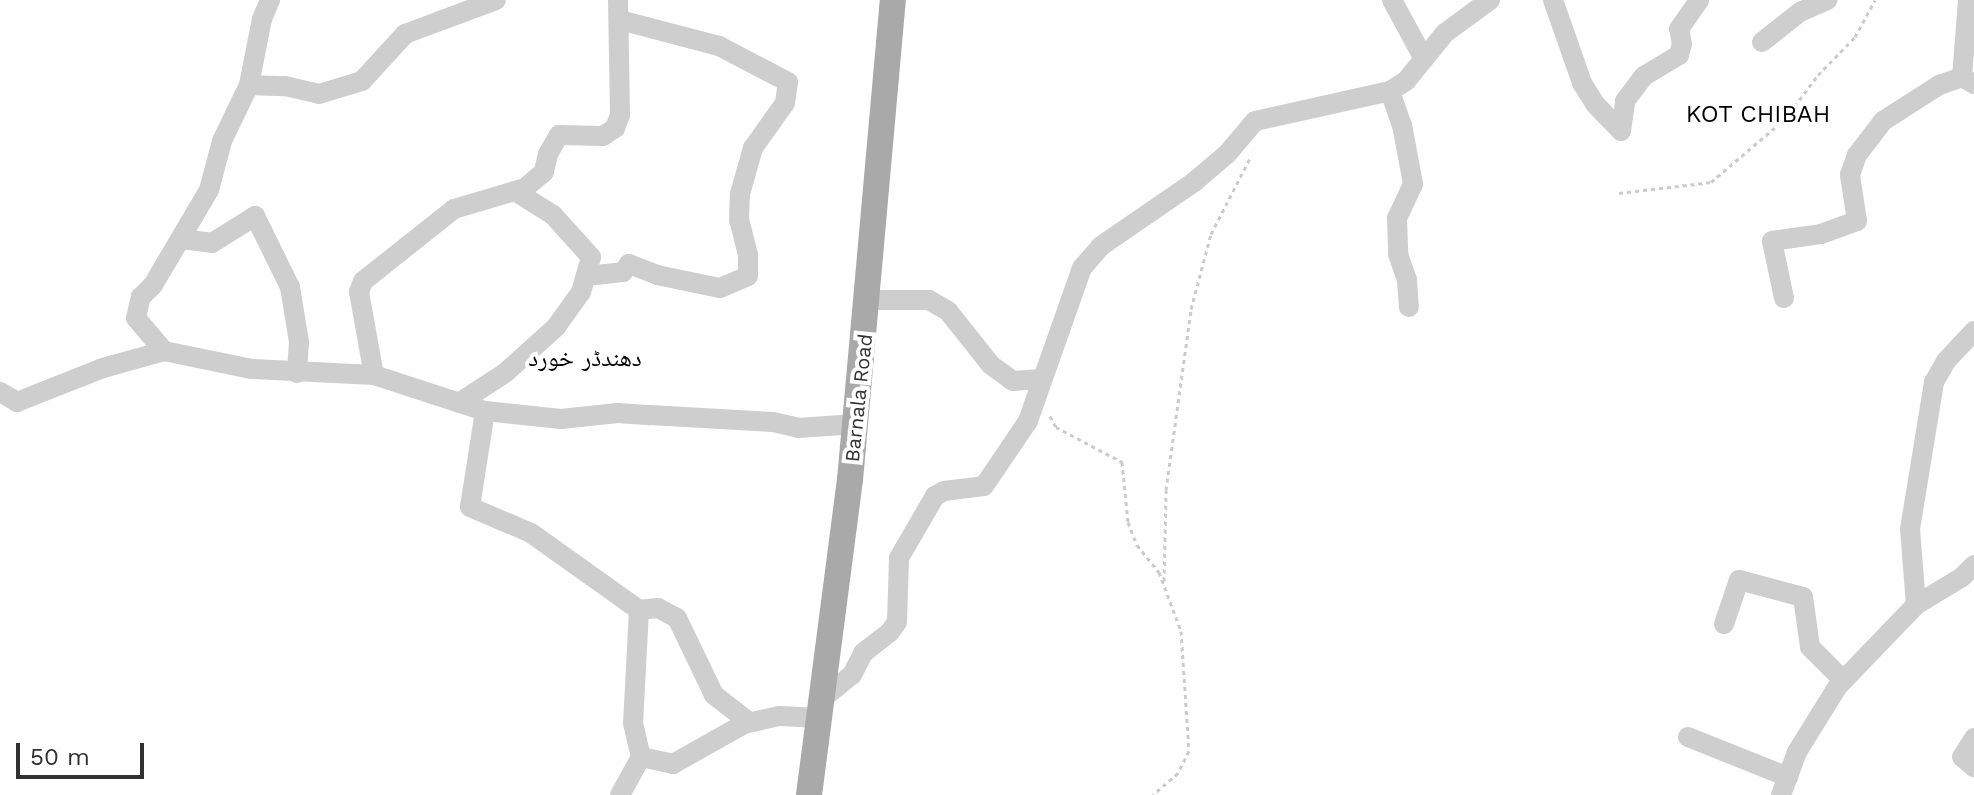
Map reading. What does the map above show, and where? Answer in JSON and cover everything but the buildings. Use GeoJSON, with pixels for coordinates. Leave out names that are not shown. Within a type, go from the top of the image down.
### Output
{"type":"FeatureCollection","features":[{"type":"Feature","properties":{"kind":"main road","name":"Barnala Road"},"geometry":{"type":"LineString","coordinates":[[809,795],[856,424],[893,0]]}},
{"type":"Feature","properties":{"kind":"street"},"geometry":{"type":"LineString","coordinates":[[164,351],[136,318],[141,297],[153,285],[209,190],[222,141],[249,85],[262,19],[270,0]]}},
{"type":"Feature","properties":{"kind":"street"},"geometry":{"type":"LineString","coordinates":[[249,85],[285,86],[319,94],[362,81],[405,34],[496,0]]}},
{"type":"Feature","properties":{"kind":"street"},"geometry":{"type":"LineString","coordinates":[[1392,0],[1424,59]]}},
{"type":"Feature","properties":{"kind":"street"},"geometry":{"type":"LineString","coordinates":[[641,757],[673,764],[749,722],[821,708],[852,675],[863,653],[890,632],[897,622],[899,558],[935,496],[944,491],[984,486],[991,480],[1028,421],[1082,268],[1101,246],[1194,182],[1227,154],[1255,121],[1390,91],[1406,81],[1445,33],[1490,0]]}},
{"type":"Feature","properties":{"kind":"street"},"geometry":{"type":"LineString","coordinates":[[1553,0],[1582,83],[1596,105],[1621,131],[1625,101],[1644,76],[1679,55],[1679,29],[1687,23],[1699,0]]}},
{"type":"Feature","properties":{"kind":"street"},"geometry":{"type":"LineString","coordinates":[[1762,42],[1800,12],[1827,0]]}},
{"type":"Feature","properties":{"kind":"street"},"geometry":{"type":"LineString","coordinates":[[1784,298],[1772,241],[1821,234],[1857,221],[1850,175],[1864,146],[1883,121],[1915,99],[1968,80],[1968,0]]}},
{"type":"Feature","properties":{"kind":"street"},"geometry":{"type":"LineString","coordinates":[[374,375],[359,292],[363,281],[454,209],[525,188],[544,172],[548,154],[559,135],[603,136],[615,128],[620,115],[619,10],[719,46],[788,82],[785,103],[753,148],[740,194],[739,220],[748,255],[748,276],[720,288],[657,275],[629,264],[623,272],[586,276]]}},
{"type":"Feature","properties":{"kind":"street"},"geometry":{"type":"LineString","coordinates":[[1390,91],[1402,125],[1413,184],[1397,218],[1398,254],[1407,280],[1409,307]]}},
{"type":"Feature","properties":{"kind":"street"},"geometry":{"type":"LineString","coordinates":[[459,403],[505,373],[556,327],[571,311],[586,276],[591,257],[578,239],[553,215],[515,191]]}},
{"type":"Feature","properties":{"kind":"street"},"geometry":{"type":"LineString","coordinates":[[181,239],[212,243],[255,216],[290,287],[299,342],[297,373]]}},
{"type":"Feature","properties":{"kind":"street"},"geometry":{"type":"LineString","coordinates":[[869,300],[929,300],[948,311],[991,365],[1013,381],[1041,379]]}},
{"type":"Feature","properties":{"kind":"street"},"geometry":{"type":"LineString","coordinates":[[1916,605],[1910,529],[1934,382],[1946,361],[1974,331]]}},
{"type":"Feature","properties":{"kind":"street"},"geometry":{"type":"LineString","coordinates":[[0,392],[17,402],[103,368],[164,351],[252,369],[374,375],[485,411],[561,419],[618,413],[773,422],[798,428],[856,424]]}},
{"type":"Feature","properties":{"kind":"street"},"geometry":{"type":"LineString","coordinates":[[485,411],[470,507],[531,533],[639,610],[658,608],[677,618],[714,695],[749,722]]}},
{"type":"Feature","properties":{"kind":"street"},"geometry":{"type":"LineString","coordinates":[[1688,737],[1784,786],[1797,752],[1843,680],[1916,605],[1962,577],[1974,565]]}},
{"type":"Feature","properties":{"kind":"street"},"geometry":{"type":"LineString","coordinates":[[1724,624],[1739,580],[1803,597],[1810,647],[1843,680]]}},
{"type":"Feature","properties":{"kind":"street"},"geometry":{"type":"LineString","coordinates":[[620,795],[641,757],[633,723],[639,610]]}},
{"type":"Feature","properties":{"kind":"street"},"geometry":{"type":"LineString","coordinates":[[1974,738],[1962,757],[1974,767]]}},
{"type":"Feature","properties":{"kind":"path"},"geometry":{"type":"LineString","coordinates":[[1619,193],[1711,182],[1785,119],[1818,75],[1855,37],[1875,0]]}},
{"type":"Feature","properties":{"kind":"path"},"geometry":{"type":"LineString","coordinates":[[1164,585],[1166,490],[1191,309],[1211,234],[1250,158],[1255,121]]}},
{"type":"Feature","properties":{"kind":"path"},"geometry":{"type":"LineString","coordinates":[[1047,411],[1056,427],[1122,462],[1128,522],[1164,585],[1181,631],[1189,751],[1178,773],[1153,795]]}},
{"type":"Feature","properties":{"kind":"district","name":"KOT CHIBAH"},"geometry":{"type":"Point","coordinates":[1758,115]}},
{"type":"Feature","properties":{"kind":"district","name":"دھندڈر خورد"},"geometry":{"type":"Point","coordinates":[585,359]}}]}
